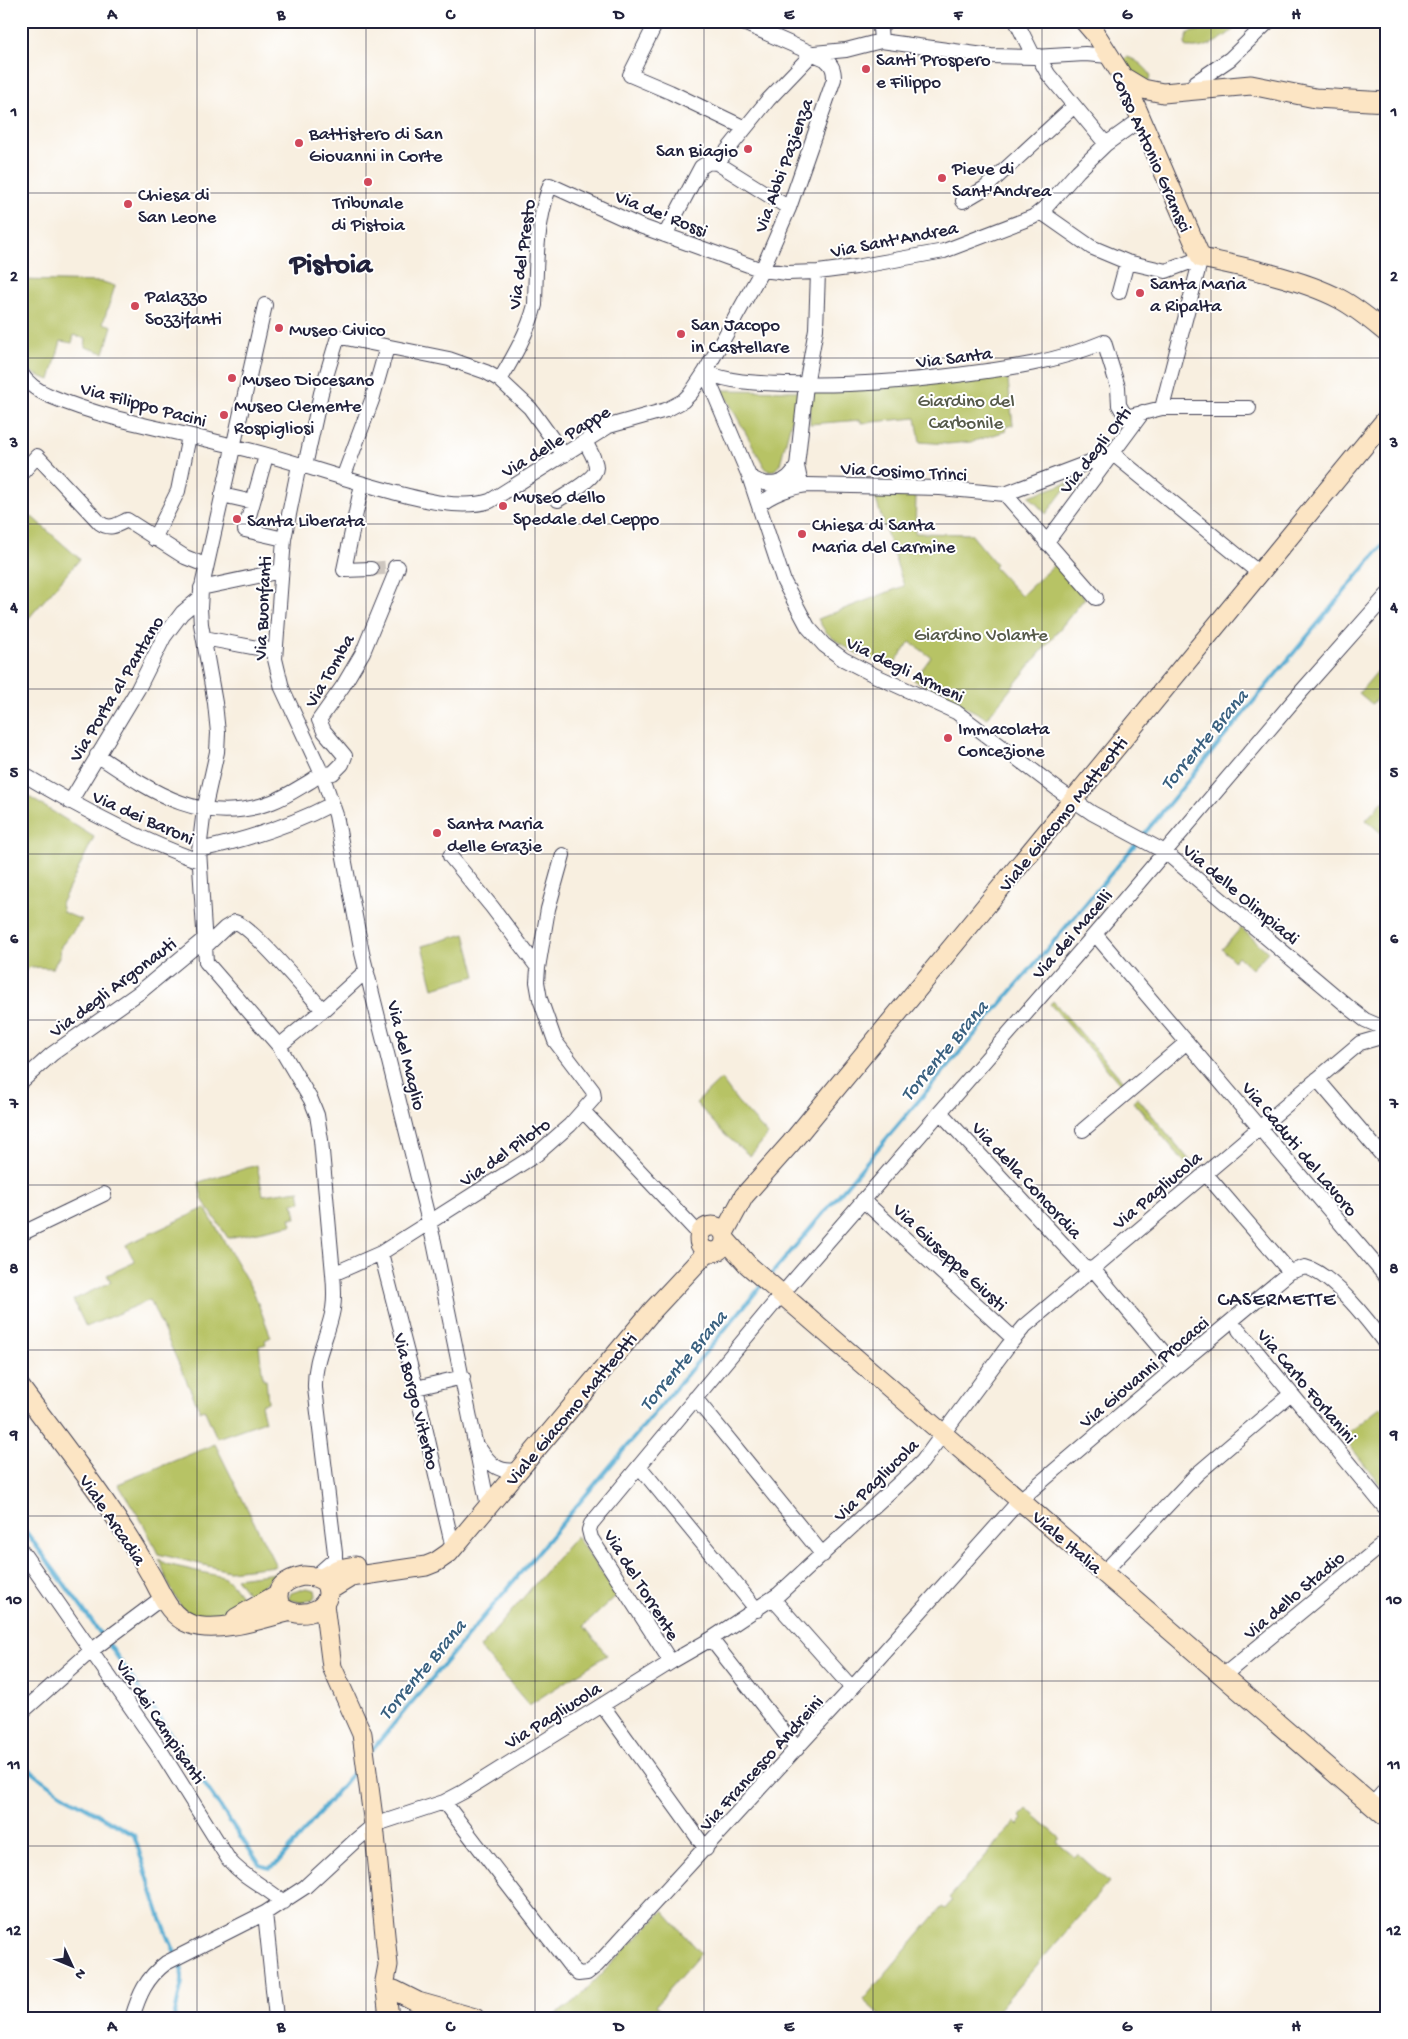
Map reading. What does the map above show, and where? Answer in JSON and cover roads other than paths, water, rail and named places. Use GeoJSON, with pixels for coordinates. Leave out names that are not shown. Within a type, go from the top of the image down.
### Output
{"type":"FeatureCollection","features":[{"type":"Feature","properties":{"kind":"street"},"geometry":{"type":"LineString","coordinates":[[657,21],[630,76],[670,92],[745,128]]}},
{"type":"Feature","properties":{"kind":"street"},"geometry":{"type":"LineString","coordinates":[[738,21],[813,53],[846,50],[881,40],[991,56],[1036,57],[1082,54],[1109,56]]}},
{"type":"Feature","properties":{"kind":"street"},"geometry":{"type":"LineString","coordinates":[[881,40],[880,28],[886,21]]}},
{"type":"Feature","properties":{"kind":"street"},"geometry":{"type":"LineString","coordinates":[[1016,21],[1048,74],[1106,144]]}},
{"type":"Feature","properties":{"kind":"street"},"geometry":{"type":"LineString","coordinates":[[1188,91],[1196,82],[1225,63],[1269,21]]}},
{"type":"Feature","properties":{"kind":"street","name":"Corso Antonio Gramsci"},"geometry":{"type":"LineString","coordinates":[[1088,23],[1123,77],[1201,258]]}},
{"type":"Feature","properties":{"kind":"street"},"geometry":{"type":"LineString","coordinates":[[716,163],[768,100],[813,53]]}},
{"type":"Feature","properties":{"kind":"street","name":"Via Abbi Pazienza"},"geometry":{"type":"LineString","coordinates":[[705,372],[762,270],[789,208],[834,79],[834,71],[831,64],[813,53]]}},
{"type":"Feature","properties":{"kind":"street"},"geometry":{"type":"LineString","coordinates":[[1123,77],[1143,88],[1163,93],[1251,86],[1315,98],[1387,102]]}},
{"type":"Feature","properties":{"kind":"street"},"geometry":{"type":"LineString","coordinates":[[1141,119],[1150,104],[1163,93]]}},
{"type":"Feature","properties":{"kind":"street"},"geometry":{"type":"LineString","coordinates":[[963,201],[985,188],[1074,106]]}},
{"type":"Feature","properties":{"kind":"street","name":"Via Sant'Andrea"},"geometry":{"type":"LineString","coordinates":[[762,270],[787,274],[856,267],[944,251],[1014,225],[1041,212],[1078,171],[1106,144],[1141,119]]}},
{"type":"Feature","properties":{"kind":"street"},"geometry":{"type":"LineString","coordinates":[[665,234],[701,167],[706,163],[716,163],[789,208]]}},
{"type":"Feature","properties":{"kind":"street","name":"Via de' Rossi"},"geometry":{"type":"LineString","coordinates":[[550,186],[640,226],[762,270]]}},
{"type":"Feature","properties":{"kind":"street","name":"Via del Presto"},"geometry":{"type":"LineString","coordinates":[[500,380],[518,349],[533,313],[535,305],[538,230],[544,201],[550,186]]}},
{"type":"Feature","properties":{"kind":"street"},"geometry":{"type":"LineString","coordinates":[[1041,212],[1091,247],[1128,262],[1166,271],[1201,258],[1269,274],[1320,291],[1352,306],[1387,333]]}},
{"type":"Feature","properties":{"kind":"street"},"geometry":{"type":"LineString","coordinates":[[1162,408],[1201,258]]}},
{"type":"Feature","properties":{"kind":"street"},"geometry":{"type":"LineString","coordinates":[[1119,292],[1128,262]]}},
{"type":"Feature","properties":{"kind":"street"},"geometry":{"type":"LineString","coordinates":[[759,506],[770,498],[801,486],[797,466],[806,385],[816,329],[818,272]]}},
{"type":"Feature","properties":{"kind":"street"},"geometry":{"type":"LineString","coordinates":[[265,305],[201,593],[200,608],[215,704],[218,743],[215,766],[204,810],[199,856],[204,944],[206,962],[278,1046],[307,1092],[317,1115],[333,1274],[333,1310],[318,1356],[315,1381],[335,1559],[320,1593],[334,1674],[362,1734],[374,1825],[388,1965],[394,1982],[397,2018]]}},
{"type":"Feature","properties":{"kind":"street","name":"Via Buonfanti"},"geometry":{"type":"LineString","coordinates":[[332,804],[322,774],[282,688],[274,651],[284,539],[337,340],[343,337],[387,347]]}},
{"type":"Feature","properties":{"kind":"street","name":"Via Santa"},"geometry":{"type":"LineString","coordinates":[[705,372],[719,378],[734,381],[806,385],[891,382],[994,370],[1057,359],[1104,342],[1118,387],[1119,405],[1126,417],[1142,412]]}},
{"type":"Feature","properties":{"kind":"street"},"geometry":{"type":"LineString","coordinates":[[343,478],[372,400],[387,347],[449,359],[486,372],[500,380],[530,408],[564,455]]}},
{"type":"Feature","properties":{"kind":"street","name":"Via delle Pappe"},"geometry":{"type":"LineString","coordinates":[[468,505],[490,501],[585,441],[619,422],[666,410],[677,404],[691,393],[705,372]]}},
{"type":"Feature","properties":{"kind":"street","name":"Via degli Armeni"},"geometry":{"type":"LineString","coordinates":[[705,372],[749,476],[784,582],[808,627],[824,645],[843,659],[956,712],[1073,799]]}},
{"type":"Feature","properties":{"kind":"street","name":"Via Filippo Pacini"},"geometry":{"type":"LineString","coordinates":[[21,373],[34,388],[50,396],[121,419],[234,446],[415,498],[468,505]]}},
{"type":"Feature","properties":{"kind":"street","name":"Via degli Orti"},"geometry":{"type":"LineString","coordinates":[[1046,543],[1142,412],[1162,408],[1249,408]]}},
{"type":"Feature","properties":{"kind":"street","name":"Viale Giacomo Matteotti"},"geometry":{"type":"LineString","coordinates":[[457,1543],[713,1240],[744,1196],[791,1143],[1384,421]]}},
{"type":"Feature","properties":{"kind":"street"},"geometry":{"type":"LineString","coordinates":[[154,539],[178,491],[189,436]]}},
{"type":"Feature","properties":{"kind":"street"},"geometry":{"type":"LineString","coordinates":[[558,500],[587,481],[595,472],[596,464],[585,441]]}},
{"type":"Feature","properties":{"kind":"street"},"geometry":{"type":"LineString","coordinates":[[1112,454],[1259,573]]}},
{"type":"Feature","properties":{"kind":"street","name":"Via Cosimo Trinci"},"geometry":{"type":"LineString","coordinates":[[801,486],[940,488],[1005,494],[1112,454]]}},
{"type":"Feature","properties":{"kind":"street"},"geometry":{"type":"LineString","coordinates":[[21,474],[36,456],[106,527],[112,527],[127,520],[185,557],[206,565]]}},
{"type":"Feature","properties":{"kind":"street"},"geometry":{"type":"LineString","coordinates":[[266,456],[245,530],[284,539]]}},
{"type":"Feature","properties":{"kind":"street"},"geometry":{"type":"LineString","coordinates":[[749,476],[763,484],[776,482],[789,478],[797,466]]}},
{"type":"Feature","properties":{"kind":"street"},"geometry":{"type":"LineString","coordinates":[[362,484],[344,570],[371,569]]}},
{"type":"Feature","properties":{"kind":"street"},"geometry":{"type":"LineString","coordinates":[[1005,494],[1096,598]]}},
{"type":"Feature","properties":{"kind":"street"},"geometry":{"type":"LineString","coordinates":[[222,495],[253,502]]}},
{"type":"Feature","properties":{"kind":"street","name":"Via Tomba"},"geometry":{"type":"LineString","coordinates":[[322,774],[333,774],[342,764],[345,756],[324,731],[320,718],[343,686],[363,652],[396,568]]}},
{"type":"Feature","properties":{"kind":"street"},"geometry":{"type":"LineString","coordinates":[[201,593],[281,570]]}},
{"type":"Feature","properties":{"kind":"street","name":"Via Porta al Pantano"},"geometry":{"type":"LineString","coordinates":[[70,802],[138,688],[164,636],[201,593]]}},
{"type":"Feature","properties":{"kind":"street","name":"Via dei Macelli"},"geometry":{"type":"LineString","coordinates":[[778,1290],[864,1200],[1095,934],[1158,849],[1387,596]]}},
{"type":"Feature","properties":{"kind":"street"},"geometry":{"type":"LineString","coordinates":[[204,641],[274,651]]}},
{"type":"Feature","properties":{"kind":"street"},"geometry":{"type":"LineString","coordinates":[[96,756],[172,800],[195,809],[204,810],[243,809],[272,802],[322,774]]}},
{"type":"Feature","properties":{"kind":"street","name":"Via dei Baroni"},"geometry":{"type":"LineString","coordinates":[[21,774],[70,802],[138,836],[199,856]]}},
{"type":"Feature","properties":{"kind":"street","name":"Via delle Olimpiadi"},"geometry":{"type":"LineString","coordinates":[[1073,799],[1092,813],[1158,849],[1363,1018],[1384,1027]]}},
{"type":"Feature","properties":{"kind":"street"},"geometry":{"type":"LineString","coordinates":[[199,856],[260,834],[332,804]]}},
{"type":"Feature","properties":{"kind":"street","name":"Via del Maglio"},"geometry":{"type":"LineString","coordinates":[[332,804],[367,970],[430,1223],[488,1506]]}},
{"type":"Feature","properties":{"kind":"street"},"geometry":{"type":"LineString","coordinates":[[538,968],[548,909],[563,855]]}},
{"type":"Feature","properties":{"kind":"street"},"geometry":{"type":"LineString","coordinates":[[450,856],[492,907],[538,968]]}},
{"type":"Feature","properties":{"kind":"street","name":"Via degli Argonauti"},"geometry":{"type":"LineString","coordinates":[[24,1075],[235,922],[240,923],[264,945],[323,1010]]}},
{"type":"Feature","properties":{"kind":"street","name":"Via Caduti del Lavoro"},"geometry":{"type":"LineString","coordinates":[[1095,934],[1259,1128],[1384,1269]]}},
{"type":"Feature","properties":{"kind":"street","name":"Via del Piloto"},"geometry":{"type":"LineString","coordinates":[[333,1274],[381,1253],[537,1154],[584,1112],[594,1098],[595,1094],[555,1041],[540,999],[538,968]]}},
{"type":"Feature","properties":{"kind":"street"},"geometry":{"type":"LineString","coordinates":[[278,1046],[323,1010],[367,970]]}},
{"type":"Feature","properties":{"kind":"street"},"geometry":{"type":"LineString","coordinates":[[1360,1042],[1363,1031],[1363,1018]]}},
{"type":"Feature","properties":{"kind":"street","name":"Via Pagliucola"},"geometry":{"type":"LineString","coordinates":[[374,1825],[444,1802],[512,1763],[773,1599],[922,1462],[1025,1326],[1360,1042],[1384,1027]]}},
{"type":"Feature","properties":{"kind":"street"},"geometry":{"type":"LineString","coordinates":[[1082,1130],[1187,1042]]}},
{"type":"Feature","properties":{"kind":"street"},"geometry":{"type":"LineString","coordinates":[[1317,1079],[1387,1161]]}},
{"type":"Feature","properties":{"kind":"street"},"geometry":{"type":"LineString","coordinates":[[584,1112],[713,1240]]}},
{"type":"Feature","properties":{"kind":"street","name":"Via della Concordia"},"geometry":{"type":"LineString","coordinates":[[940,1112],[1090,1270],[1176,1367]]}},
{"type":"Feature","properties":{"kind":"street"},"geometry":{"type":"LineString","coordinates":[[1205,1173],[1290,1272],[1305,1267],[1318,1273],[1350,1300],[1387,1346]]}},
{"type":"Feature","properties":{"kind":"street"},"geometry":{"type":"LineString","coordinates":[[21,1234],[104,1194]]}},
{"type":"Feature","properties":{"kind":"street","name":"Via Giuseppe Giusti"},"geometry":{"type":"LineString","coordinates":[[864,1200],[1014,1339]]}},
{"type":"Feature","properties":{"kind":"street","name":"Viale Italia"},"geometry":{"type":"LineString","coordinates":[[713,1240],[778,1290],[1387,1818]]}},
{"type":"Feature","properties":{"kind":"street","name":"Via Borgo Viterbo"},"geometry":{"type":"LineString","coordinates":[[381,1253],[457,1543]]}},
{"type":"Feature","properties":{"kind":"street","name":"Via Giovanni Procacci"},"geometry":{"type":"LineString","coordinates":[[1020,1500],[1290,1272]]}},
{"type":"Feature","properties":{"kind":"street","name":"Via del Torrente"},"geometry":{"type":"LineString","coordinates":[[671,1662],[591,1538],[588,1530],[695,1398],[778,1290]]}},
{"type":"Feature","properties":{"kind":"street","name":"Via Carlo Forlanini"},"geometry":{"type":"LineString","coordinates":[[1238,1330],[1387,1510]]}},
{"type":"Feature","properties":{"kind":"street"},"geometry":{"type":"LineString","coordinates":[[416,1388],[463,1377]]}},
{"type":"Feature","properties":{"kind":"street","name":"Viale Arcadia"},"geometry":{"type":"LineString","coordinates":[[21,1388],[124,1531],[145,1564],[158,1601],[184,1621],[198,1626],[246,1623],[287,1612]]}},
{"type":"Feature","properties":{"kind":"street"},"geometry":{"type":"LineString","coordinates":[[1104,1572],[1196,1474],[1291,1394]]}},
{"type":"Feature","properties":{"kind":"street"},"geometry":{"type":"LineString","coordinates":[[695,1398],[823,1555]]}},
{"type":"Feature","properties":{"kind":"street"},"geometry":{"type":"LineString","coordinates":[[477,1446],[495,1468],[506,1472],[517,1470]]}},
{"type":"Feature","properties":{"kind":"street"},"geometry":{"type":"LineString","coordinates":[[639,1466],[757,1610]]}},
{"type":"Feature","properties":{"kind":"street","name":"Via Francesco Andreini"},"geometry":{"type":"LineString","coordinates":[[444,1802],[571,1967],[578,1974],[587,1973],[597,1965],[706,1849],[1020,1500]]}},
{"type":"Feature","properties":{"kind":"street","name":"Via dello Stadio"},"geometry":{"type":"LineString","coordinates":[[1224,1676],[1387,1541]]}},
{"type":"Feature","properties":{"kind":"street"},"geometry":{"type":"LineString","coordinates":[[320,1593],[303,1576],[289,1580],[282,1585],[278,1594],[280,1606],[287,1612],[298,1614],[320,1593],[342,1568],[430,1555],[457,1543]]}},
{"type":"Feature","properties":{"kind":"street","name":"Via dei Campisanti"},"geometry":{"type":"LineString","coordinates":[[21,1550],[95,1648],[229,1860],[243,1874],[268,1889],[283,1902]]}},
{"type":"Feature","properties":{"kind":"street","name":"Viale Arcadia"},"geometry":{"type":"LineString","coordinates":[[219,1626],[254,1609],[278,1594]]}},
{"type":"Feature","properties":{"kind":"street"},"geometry":{"type":"LineString","coordinates":[[773,1599],[852,1688]]}},
{"type":"Feature","properties":{"kind":"street"},"geometry":{"type":"LineString","coordinates":[[21,1713],[95,1648],[158,1601]]}},
{"type":"Feature","properties":{"kind":"street"},"geometry":{"type":"LineString","coordinates":[[711,1639],[797,1749]]}},
{"type":"Feature","properties":{"kind":"street"},"geometry":{"type":"LineString","coordinates":[[602,1705],[706,1849]]}},
{"type":"Feature","properties":{"kind":"street"},"geometry":{"type":"LineString","coordinates":[[1372,1805],[1387,1788]]}},
{"type":"Feature","properties":{"kind":"street"},"geometry":{"type":"LineString","coordinates":[[132,2018],[145,1983],[156,1970],[283,1902],[305,1887],[374,1825]]}},
{"type":"Feature","properties":{"kind":"street"},"geometry":{"type":"LineString","coordinates":[[265,1913],[276,2018]]}},
{"type":"Feature","properties":{"kind":"street"},"geometry":{"type":"LineString","coordinates":[[388,1965],[385,1981],[389,2018]]}},
{"type":"Feature","properties":{"kind":"street"},"geometry":{"type":"LineString","coordinates":[[394,1990],[418,2002],[476,2018]]}},
{"type":"Feature","properties":{"kind":"waterway","name":"Torrente Brana"},"geometry":{"type":"LineString","coordinates":[[770,1276],[1115,869],[1387,540]]}},
{"type":"Feature","properties":{"kind":"waterway","name":"Torrente Brana"},"geometry":{"type":"LineString","coordinates":[[371,1751],[762,1285]]}},
{"type":"Feature","properties":{"kind":"waterway","name":"Torrente Brana"},"geometry":{"type":"LineString","coordinates":[[21,1525],[103,1637]]}},
{"type":"Feature","properties":{"kind":"waterway","name":"Torrente Brana"},"geometry":{"type":"LineString","coordinates":[[108,1643],[260,1865],[269,1868],[278,1863],[360,1764]]}},
{"type":"Feature","properties":{"kind":"waterway"},"geometry":{"type":"LineString","coordinates":[[21,1764],[61,1793],[134,1835],[161,1919],[182,1970],[182,1982],[174,2018]]}},
{"type":"Feature","properties":{"kind":"tunnel"},"geometry":{"type":"LineString","coordinates":[[371,569],[395,567]]}},
{"type":"Feature","properties":{"kind":"place","name":"Santi Prospero e Filippo"},"geometry":{"type":"Point","coordinates":[866,69]}},
{"type":"Feature","properties":{"kind":"place","name":"Battistero di San Giovanni in Corte"},"geometry":{"type":"Point","coordinates":[299,143]}},
{"type":"Feature","properties":{"kind":"place","name":"San Biagio"},"geometry":{"type":"Point","coordinates":[748,149]}},
{"type":"Feature","properties":{"kind":"place","name":"Pieve di Sant'Andrea"},"geometry":{"type":"Point","coordinates":[942,178]}},
{"type":"Feature","properties":{"kind":"place","name":"Tribunale di Pistoia"},"geometry":{"type":"Point","coordinates":[368,182]}},
{"type":"Feature","properties":{"kind":"place","name":"Chiesa di San Leone"},"geometry":{"type":"Point","coordinates":[128,204]}},
{"type":"Feature","properties":{"kind":"place","name":"Santa Maria a Ripalta"},"geometry":{"type":"Point","coordinates":[1140,293]}},
{"type":"Feature","properties":{"kind":"place","name":"Palazzo Sozzifanti"},"geometry":{"type":"Point","coordinates":[135,306]}},
{"type":"Feature","properties":{"kind":"place","name":"Museo Civico"},"geometry":{"type":"Point","coordinates":[279,328]}},
{"type":"Feature","properties":{"kind":"place","name":"San Jacopo in Castellare"},"geometry":{"type":"Point","coordinates":[681,334]}},
{"type":"Feature","properties":{"kind":"place","name":"Museo Diocesano"},"geometry":{"type":"Point","coordinates":[232,378]}},
{"type":"Feature","properties":{"kind":"place","name":"Museo Clemente Rospigliosi"},"geometry":{"type":"Point","coordinates":[224,415]}},
{"type":"Feature","properties":{"kind":"place","name":"Museo dello Spedale del Ceppo"},"geometry":{"type":"Point","coordinates":[503,506]}},
{"type":"Feature","properties":{"kind":"place","name":"Santa Liberata"},"geometry":{"type":"Point","coordinates":[237,519]}},
{"type":"Feature","properties":{"kind":"place","name":"Chiesa di Santa Maria del Carmine"},"geometry":{"type":"Point","coordinates":[802,534]}},
{"type":"Feature","properties":{"kind":"place","name":"Immacolata Concezione"},"geometry":{"type":"Point","coordinates":[948,738]}},
{"type":"Feature","properties":{"kind":"place","name":"Santa Maria delle Grazie"},"geometry":{"type":"Point","coordinates":[437,833]}},
{"type":"Feature","properties":{"kind":"district","name":"Pistoia"},"geometry":{"type":"Point","coordinates":[331,262]}},
{"type":"Feature","properties":{"kind":"district","name":"CASERMETTE"},"geometry":{"type":"Point","coordinates":[1277,1298]}},
{"type":"Feature","properties":{"kind":"park label","name":"Giardino del Carbonile"},"geometry":{"type":"Point","coordinates":[966,410]}},
{"type":"Feature","properties":{"kind":"park label","name":"Giardino Volante"},"geometry":{"type":"Point","coordinates":[981,633]}}]}
